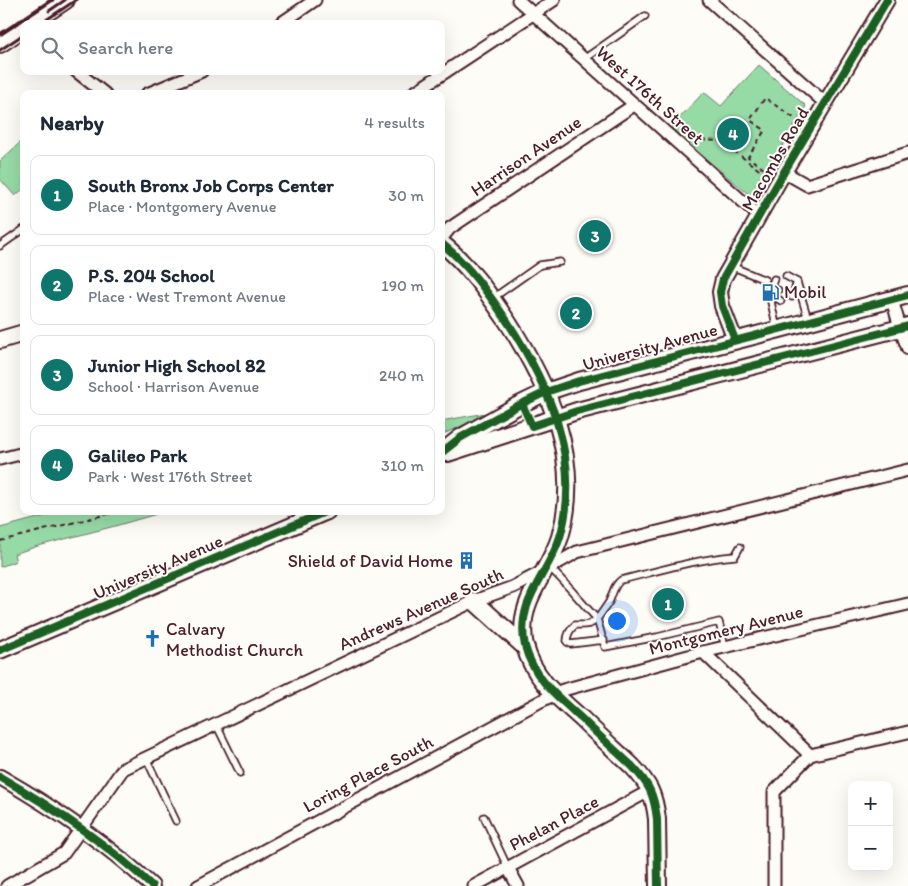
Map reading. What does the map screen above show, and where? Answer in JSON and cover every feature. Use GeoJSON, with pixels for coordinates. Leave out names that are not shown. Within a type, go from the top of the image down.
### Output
{"type":"FeatureCollection","features":[{"type":"Feature","properties":{"kind":"main road"},"geometry":{"type":"LineString","coordinates":[[36,20],[66,0]]}},
{"type":"Feature","properties":{"kind":"main road"},"geometry":{"type":"LineString","coordinates":[[0,44],[20,31]]}},
{"type":"Feature","properties":{"kind":"main road"},"geometry":{"type":"LineString","coordinates":[[445,247],[461,261],[492,299],[540,377],[556,418],[562,437],[567,466],[566,511],[559,540],[527,606],[524,626],[526,648],[538,675],[554,694],[632,766],[651,790],[657,819],[658,886]]}},
{"type":"Feature","properties":{"kind":"main road","name":"University Avenue"},"geometry":{"type":"LineString","coordinates":[[445,451],[460,438],[546,392],[579,381],[908,295]]}},
{"type":"Feature","properties":{"kind":"main road","name":"University Avenue"},"geometry":{"type":"LineString","coordinates":[[445,453],[577,411],[904,327]]}},
{"type":"Feature","properties":{"kind":"main road"},"geometry":{"type":"LineString","coordinates":[[0,340],[20,334]]}},
{"type":"Feature","properties":{"kind":"main road","name":"University Avenue"},"geometry":{"type":"LineString","coordinates":[[0,650],[318,515]]}},
{"type":"Feature","properties":{"kind":"main road"},"geometry":{"type":"LineString","coordinates":[[474,601],[526,648]]}},
{"type":"Feature","properties":{"kind":"street"},"geometry":{"type":"LineString","coordinates":[[286,20],[315,0]]}},
{"type":"Feature","properties":{"kind":"street","name":"West 176th Street"},"geometry":{"type":"LineString","coordinates":[[518,0],[759,216]]}},
{"type":"Feature","properties":{"kind":"street"},"geometry":{"type":"LineString","coordinates":[[445,72],[554,0]]}},
{"type":"Feature","properties":{"kind":"street"},"geometry":{"type":"LineString","coordinates":[[709,0],[825,103]]}},
{"type":"Feature","properties":{"kind":"street","name":"Macombs Road"},"geometry":{"type":"LineString","coordinates":[[734,340],[722,306],[720,292],[723,279],[784,172],[887,0]]}},
{"type":"Feature","properties":{"kind":"street"},"geometry":{"type":"LineString","coordinates":[[81,75],[99,90]]}},
{"type":"Feature","properties":{"kind":"street"},"geometry":{"type":"LineString","coordinates":[[157,90],[192,75]]}},
{"type":"Feature","properties":{"kind":"street"},"geometry":{"type":"LineString","coordinates":[[418,90],[441,75]]}},
{"type":"Feature","properties":{"kind":"street","name":"Harrison Avenue"},"geometry":{"type":"LineString","coordinates":[[445,234],[450,228],[634,105]]}},
{"type":"Feature","properties":{"kind":"street"},"geometry":{"type":"LineString","coordinates":[[784,172],[807,185],[908,153]]}},
{"type":"Feature","properties":{"kind":"street"},"geometry":{"type":"LineString","coordinates":[[892,300],[904,327],[908,349]]}},
{"type":"Feature","properties":{"kind":"street"},"geometry":{"type":"LineString","coordinates":[[0,459],[20,454]]}},
{"type":"Feature","properties":{"kind":"street","name":"Andrews Avenue South"},"geometry":{"type":"LineString","coordinates":[[7,886],[64,853],[123,769],[474,601],[513,587],[577,552],[908,470]]}},
{"type":"Feature","properties":{"kind":"street","name":"Montgomery Avenue"},"geometry":{"type":"LineString","coordinates":[[554,694],[703,652],[908,604]]}},
{"type":"Feature","properties":{"kind":"street"},"geometry":{"type":"LineString","coordinates":[[703,652],[810,755]]}},
{"type":"Feature","properties":{"kind":"street","name":"Loring Place South"},"geometry":{"type":"LineString","coordinates":[[198,886],[554,694]]}},
{"type":"Feature","properties":{"kind":"street"},"geometry":{"type":"LineString","coordinates":[[774,886],[774,792],[810,755],[908,732]]}},
{"type":"Feature","properties":{"kind":"street"},"geometry":{"type":"LineString","coordinates":[[0,777],[81,829],[116,855],[152,886]]}},
{"type":"Feature","properties":{"kind":"street","name":"Phelan Place"},"geometry":{"type":"LineString","coordinates":[[474,886],[651,790]]}},
{"type":"Feature","properties":{"kind":"street"},"geometry":{"type":"LineString","coordinates":[[508,868],[518,886]]}},
{"type":"Feature","properties":{"kind":"lane"},"geometry":{"type":"LineString","coordinates":[[584,60],[645,16]]}},
{"type":"Feature","properties":{"kind":"lane"},"geometry":{"type":"LineString","coordinates":[[0,246],[20,232]]}},
{"type":"Feature","properties":{"kind":"lane"},"geometry":{"type":"LineString","coordinates":[[492,299],[540,265],[560,262]]}},
{"type":"Feature","properties":{"kind":"lane"},"geometry":{"type":"LineString","coordinates":[[730,266],[765,280],[777,330]]}},
{"type":"Feature","properties":{"kind":"lane"},"geometry":{"type":"LineString","coordinates":[[786,276],[797,282],[809,322]]}},
{"type":"Feature","properties":{"kind":"lane"},"geometry":{"type":"LineString","coordinates":[[769,293],[774,279]]}},
{"type":"Feature","properties":{"kind":"lane"},"geometry":{"type":"LineString","coordinates":[[789,286],[797,282]]}},
{"type":"Feature","properties":{"kind":"lane"},"geometry":{"type":"LineString","coordinates":[[792,297],[797,282]]}},
{"type":"Feature","properties":{"kind":"lane"},"geometry":{"type":"LineString","coordinates":[[769,293],[778,290]]}},
{"type":"Feature","properties":{"kind":"lane"},"geometry":{"type":"LineString","coordinates":[[769,293],[781,301]]}},
{"type":"Feature","properties":{"kind":"lane"},"geometry":{"type":"LineString","coordinates":[[604,640],[576,644],[567,642],[568,634],[572,628],[576,625],[588,625],[597,619],[621,580],[661,570],[735,556],[740,547]]}},
{"type":"Feature","properties":{"kind":"lane"},"geometry":{"type":"LineString","coordinates":[[546,570],[564,581],[597,619],[605,647],[719,622],[725,647]]}},
{"type":"Feature","properties":{"kind":"lane"},"geometry":{"type":"LineString","coordinates":[[216,724],[240,773]]}},
{"type":"Feature","properties":{"kind":"lane"},"geometry":{"type":"LineString","coordinates":[[146,758],[176,821]]}},
{"type":"Feature","properties":{"kind":"lane"},"geometry":{"type":"LineString","coordinates":[[484,817],[508,868]]}},
{"type":"Feature","properties":{"kind":"path"},"geometry":{"type":"LineString","coordinates":[[692,140],[721,142],[763,171],[748,157],[765,130],[750,120],[765,98],[794,118]]}},
{"type":"Feature","properties":{"kind":"path"},"geometry":{"type":"LineString","coordinates":[[0,541],[104,515]]}},
{"type":"Feature","properties":{"kind":"green space"},"geometry":{"type":"Polygon","coordinates":[[[759,65],[806,106],[752,197],[670,128],[704,92],[721,106],[759,65]]]}},
{"type":"Feature","properties":{"kind":"green space"},"geometry":{"type":"Polygon","coordinates":[[[20,143],[20,192],[15,196],[0,179],[0,161],[20,143]]]}},
{"type":"Feature","properties":{"kind":"green space"},"geometry":{"type":"Polygon","coordinates":[[[497,411],[445,433],[445,420],[497,411]]]}},
{"type":"Feature","properties":{"kind":"green space"},"geometry":{"type":"Polygon","coordinates":[[[49,515],[153,515],[14,554],[16,561],[0,567],[0,528],[49,515]]]}},
{"type":"Feature","properties":{"kind":"railway"},"geometry":{"type":"LineString","coordinates":[[23,20],[53,0]]}},
{"type":"Feature","properties":{"kind":"railway"},"geometry":{"type":"LineString","coordinates":[[49,11],[65,0]]}},
{"type":"Feature","properties":{"kind":"railway"},"geometry":{"type":"LineString","coordinates":[[46,20],[76,0]]}},
{"type":"Feature","properties":{"kind":"railway"},"geometry":{"type":"LineString","coordinates":[[0,35],[20,22]]}},
{"type":"Feature","properties":{"kind":"railway"},"geometry":{"type":"LineString","coordinates":[[0,50],[20,37]]}},
{"type":"Feature","properties":{"kind":"cycle path"},"geometry":{"type":"LineString","coordinates":[[735,340],[722,306],[720,292],[723,279],[784,172],[887,0]]}},
{"type":"Feature","properties":{"kind":"cycle path"},"geometry":{"type":"LineString","coordinates":[[445,246],[469,270],[485,290],[522,345],[548,397],[564,451],[567,480],[566,508],[555,551],[534,589],[525,615],[523,630],[525,646],[540,678],[632,766],[647,784],[652,796],[657,819],[658,886]]}},
{"type":"Feature","properties":{"kind":"cycle path"},"geometry":{"type":"LineString","coordinates":[[445,450],[460,438],[546,392],[579,381],[908,295]]}},
{"type":"Feature","properties":{"kind":"cycle path"},"geometry":{"type":"LineString","coordinates":[[522,404],[532,426],[577,411],[908,326]]}},
{"type":"Feature","properties":{"kind":"cycle path"},"geometry":{"type":"LineString","coordinates":[[0,650],[318,515]]}},
{"type":"Feature","properties":{"kind":"cycle path"},"geometry":{"type":"LineString","coordinates":[[0,777],[79,827],[152,886]]}},
{"type":"Feature","properties":{"kind":"place","name":"Galileo Park"},"geometry":{"type":"Point","coordinates":[733,134]}},
{"type":"Feature","properties":{"kind":"place","name":"Junior High School 82"},"geometry":{"type":"Point","coordinates":[595,236]}},
{"type":"Feature","properties":{"kind":"place","name":"Mobil"},"geometry":{"type":"Point","coordinates":[770,292]}},
{"type":"Feature","properties":{"kind":"place","name":"P.S. 204 School"},"geometry":{"type":"Point","coordinates":[576,313]}},
{"type":"Feature","properties":{"kind":"place","name":"Shield of David Home"},"geometry":{"type":"Point","coordinates":[467,561]}},
{"type":"Feature","properties":{"kind":"place","name":"South Bronx Job Corps Center"},"geometry":{"type":"Point","coordinates":[668,604]}},
{"type":"Feature","properties":{"kind":"place","name":"Calvary Methodist Church"},"geometry":{"type":"Point","coordinates":[152,639]}}]}
